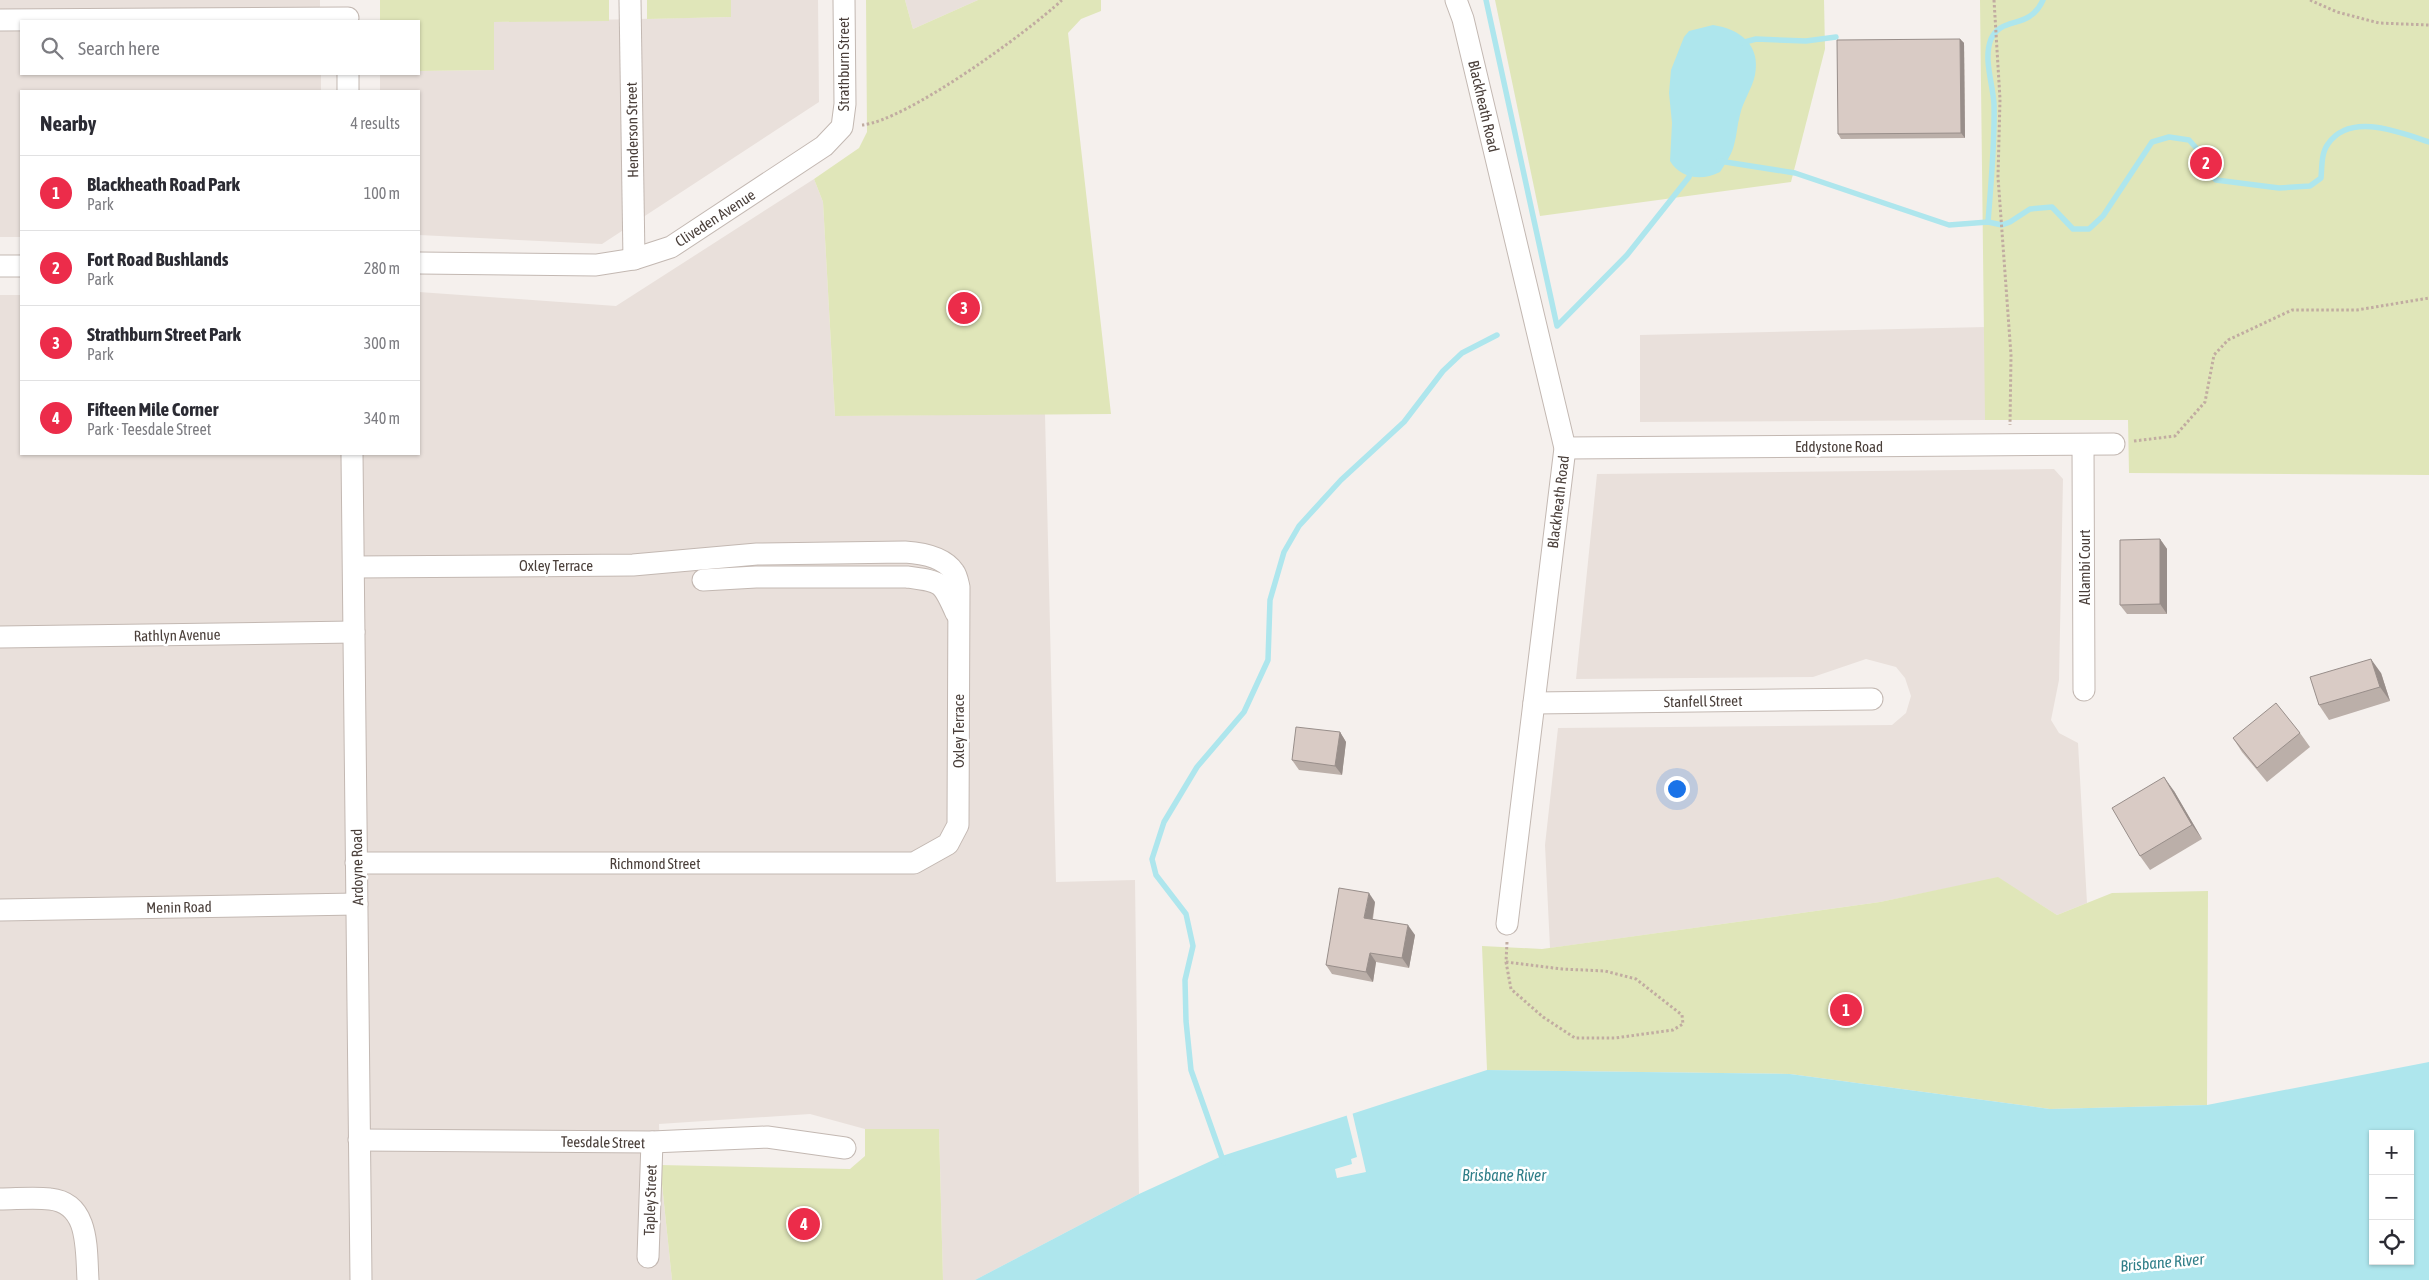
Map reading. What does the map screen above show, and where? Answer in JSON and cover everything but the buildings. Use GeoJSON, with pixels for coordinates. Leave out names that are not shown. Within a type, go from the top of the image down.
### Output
{"type":"FeatureCollection","features":[{"type":"Feature","properties":{"kind":"street","name":"Henderson Street"},"geometry":{"type":"LineString","coordinates":[[630,0],[634,259]]}},
{"type":"Feature","properties":{"kind":"street","name":"Strathburn Street"},"geometry":{"type":"LineString","coordinates":[[842,127],[845,104],[844,0]]}},
{"type":"Feature","properties":{"kind":"street","name":"Blackheath Road"},"geometry":{"type":"LineString","coordinates":[[1456,0],[1468,38],[1564,448],[1507,924]]}},
{"type":"Feature","properties":{"kind":"street"},"geometry":{"type":"LineString","coordinates":[[0,20],[348,13]]}},
{"type":"Feature","properties":{"kind":"street"},"geometry":{"type":"LineString","coordinates":[[348,75],[348,90]]}},
{"type":"Feature","properties":{"kind":"street","name":"Cliveden Avenue"},"geometry":{"type":"LineString","coordinates":[[420,263],[596,265],[634,259],[671,247],[824,146],[842,127]]}},
{"type":"Feature","properties":{"kind":"street"},"geometry":{"type":"LineString","coordinates":[[0,266],[20,266]]}},
{"type":"Feature","properties":{"kind":"street","name":"Eddystone Road"},"geometry":{"type":"LineString","coordinates":[[1564,448],[2114,444]]}},
{"type":"Feature","properties":{"kind":"street","name":"Allambi Court"},"geometry":{"type":"LineString","coordinates":[[2083,445],[2084,690]]}},
{"type":"Feature","properties":{"kind":"street","name":"Ardoyne Road"},"geometry":{"type":"LineString","coordinates":[[352,455],[361,1280]]}},
{"type":"Feature","properties":{"kind":"street","name":"Oxley Terrace"},"geometry":{"type":"LineString","coordinates":[[354,567],[633,564],[757,554],[920,553],[943,562],[954,571],[959,587],[958,825],[948,844]]}},
{"type":"Feature","properties":{"kind":"street"},"geometry":{"type":"LineString","coordinates":[[756,577],[757,554]]}},
{"type":"Feature","properties":{"kind":"street","name":"Oxley Terrace"},"geometry":{"type":"LineString","coordinates":[[703,580],[756,577],[906,577],[931,581],[945,588],[958,615]]}},
{"type":"Feature","properties":{"kind":"street","name":"Rathlyn Avenue"},"geometry":{"type":"LineString","coordinates":[[0,637],[354,632]]}},
{"type":"Feature","properties":{"kind":"street","name":"Stanfell Street"},"geometry":{"type":"LineString","coordinates":[[1534,703],[1872,699]]}},
{"type":"Feature","properties":{"kind":"street","name":"Richmond Street"},"geometry":{"type":"LineString","coordinates":[[356,863],[914,863],[948,844]]}},
{"type":"Feature","properties":{"kind":"street","name":"Menin Road"},"geometry":{"type":"LineString","coordinates":[[0,910],[357,904]]}},
{"type":"Feature","properties":{"kind":"street","name":"Teesdale Street"},"geometry":{"type":"LineString","coordinates":[[359,1140],[652,1142],[767,1137],[845,1148]]}},
{"type":"Feature","properties":{"kind":"street","name":"Tapley Street"},"geometry":{"type":"LineString","coordinates":[[648,1257],[652,1142]]}},
{"type":"Feature","properties":{"kind":"street"},"geometry":{"type":"LineString","coordinates":[[0,1199],[52,1198],[70,1206],[80,1217],[86,1236],[88,1280]]}},
{"type":"Feature","properties":{"kind":"path"},"geometry":{"type":"LineString","coordinates":[[842,127],[867,125],[896,113],[934,93],[991,54],[1062,0]]}},
{"type":"Feature","properties":{"kind":"path"},"geometry":{"type":"LineString","coordinates":[[1994,0],[2000,99],[1998,177],[2011,355],[2009,445]]}},
{"type":"Feature","properties":{"kind":"path"},"geometry":{"type":"LineString","coordinates":[[2310,0],[2337,12],[2379,23],[2429,25]]}},
{"type":"Feature","properties":{"kind":"path"},"geometry":{"type":"LineString","coordinates":[[2114,444],[2175,436],[2205,402],[2214,354],[2228,340],[2292,310],[2357,310],[2429,298]]}},
{"type":"Feature","properties":{"kind":"path"},"geometry":{"type":"LineString","coordinates":[[1506,962],[1562,969],[1605,971],[1636,979],[1682,1015],[1683,1024],[1673,1030],[1615,1038],[1575,1038],[1543,1017],[1510,989],[1506,962],[1507,924]]}},
{"type":"Feature","properties":{"kind":"shaded area"},"geometry":{"type":"Polygon","coordinates":[[[0,0],[320,0],[320,20],[20,20],[20,75],[321,75],[321,90],[20,90],[20,237],[0,237],[0,0]]]}},
{"type":"Feature","properties":{"kind":"shaded area"},"geometry":{"type":"Polygon","coordinates":[[[731,0],[818,0],[819,102],[602,244],[420,235],[420,90],[380,90],[380,75],[420,75],[420,71],[494,70],[494,22],[731,17],[731,0]]]}},
{"type":"Feature","properties":{"kind":"shaded area"},"geometry":{"type":"Polygon","coordinates":[[[905,0],[978,0],[913,29],[905,0]]]}},
{"type":"Feature","properties":{"kind":"shaded area"},"geometry":{"type":"Polygon","coordinates":[[[814,179],[823,202],[835,416],[1045,414],[1056,882],[1135,880],[1139,1194],[975,1280],[943,1280],[939,1129],[865,1129],[810,1114],[659,1124],[660,1165],[672,1280],[0,1280],[0,295],[20,295],[20,455],[420,455],[420,292],[616,306],[814,179]]]}},
{"type":"Feature","properties":{"kind":"shaded area"},"geometry":{"type":"Polygon","coordinates":[[[1986,327],[1985,420],[1640,422],[1640,335],[1986,327]]]}},
{"type":"Feature","properties":{"kind":"shaded area"},"geometry":{"type":"Polygon","coordinates":[[[2054,469],[2063,479],[2059,680],[2051,720],[2059,733],[2078,743],[2087,903],[2057,915],[1998,878],[1880,902],[1550,948],[1545,845],[1558,728],[1892,725],[1906,713],[1911,696],[1905,678],[1896,667],[1866,659],[1813,677],[1576,679],[1597,474],[2054,469]]]}},
{"type":"Feature","properties":{"kind":"green space"},"geometry":{"type":"Polygon","coordinates":[[[380,0],[609,0],[609,21],[494,22],[494,70],[420,71],[420,20],[380,20],[380,0]]]}},
{"type":"Feature","properties":{"kind":"green space"},"geometry":{"type":"Polygon","coordinates":[[[647,0],[731,0],[731,17],[647,19],[647,0]]]}},
{"type":"Feature","properties":{"kind":"green space"},"geometry":{"type":"Polygon","coordinates":[[[866,0],[905,0],[913,29],[978,0],[1101,0],[1101,11],[1081,19],[1068,33],[1111,414],[835,416],[823,202],[814,179],[859,148],[867,132],[866,0]]]}},
{"type":"Feature","properties":{"kind":"green space"},"geometry":{"type":"Polygon","coordinates":[[[1495,0],[1824,0],[1825,49],[1791,182],[1540,216],[1495,0]]]}},
{"type":"Feature","properties":{"kind":"green space"},"geometry":{"type":"Polygon","coordinates":[[[1980,0],[2429,0],[2429,475],[2129,473],[2128,420],[1985,420],[1980,0]]]}},
{"type":"Feature","properties":{"kind":"green space"},"geometry":{"type":"Polygon","coordinates":[[[1998,877],[2057,915],[2112,893],[2208,891],[2207,1105],[2050,1109],[1790,1074],[1487,1070],[1482,946],[1542,949],[1880,902],[1998,877]]]}},
{"type":"Feature","properties":{"kind":"green space"},"geometry":{"type":"Polygon","coordinates":[[[865,1129],[939,1129],[943,1280],[672,1280],[660,1165],[850,1169],[865,1156],[865,1129]]]}},
{"type":"Feature","properties":{"kind":"water"},"geometry":{"type":"Polygon","coordinates":[[[1713,25],[1732,30],[1746,40],[1755,55],[1755,75],[1741,110],[1733,148],[1720,172],[1706,177],[1692,177],[1680,172],[1670,161],[1672,123],[1669,93],[1671,70],[1684,37],[1689,31],[1713,25]]]}},
{"type":"Feature","properties":{"kind":"water","name":"Brisbane River"},"geometry":{"type":"Polygon","coordinates":[[[2429,1062],[2429,1280],[975,1280],[1139,1194],[1222,1156],[1487,1070],[1790,1074],[2050,1109],[2207,1105],[2429,1062]]]}},
{"type":"Feature","properties":{"kind":"pier"},"geometry":{"type":"Polygon","coordinates":[[[1352,1111],[1366,1172],[1337,1178],[1335,1169],[1352,1164],[1351,1159],[1357,1157],[1346,1113],[1352,1111]]]}},
{"type":"Feature","properties":{"kind":"waterway"},"geometry":{"type":"LineString","coordinates":[[1486,0],[1557,326],[1627,255],[1689,177],[1691,170]]}},
{"type":"Feature","properties":{"kind":"waterway"},"geometry":{"type":"LineString","coordinates":[[1988,222],[1994,119],[1994,104],[1988,63],[1989,47],[1991,39],[1996,32],[2002,27],[2031,16],[2043,0]]}},
{"type":"Feature","properties":{"kind":"waterway"},"geometry":{"type":"LineString","coordinates":[[1741,43],[1756,39],[1806,41],[1836,37]]}},
{"type":"Feature","properties":{"kind":"waterway"},"geometry":{"type":"LineString","coordinates":[[1719,161],[1795,173],[1949,225],[1988,222],[2002,225],[2030,209],[2052,207],[2073,229],[2089,229],[2103,216],[2152,142],[2169,137],[2189,140],[2199,151],[2206,170],[2216,180],[2279,188],[2310,186],[2321,178],[2322,161],[2328,144],[2337,134],[2349,129],[2376,127],[2429,142]]}},
{"type":"Feature","properties":{"kind":"waterway"},"geometry":{"type":"LineString","coordinates":[[1224,1163],[1191,1070],[1186,1021],[1185,980],[1193,946],[1186,914],[1156,875],[1152,859],[1164,822],[1197,767],[1244,712],[1268,660],[1270,600],[1284,552],[1299,526],[1341,480],[1404,422],[1443,371],[1462,353],[1497,335]]}},
{"type":"Feature","properties":{"kind":"place","name":"Fort Road Bushlands"},"geometry":{"type":"Point","coordinates":[2206,163]}},
{"type":"Feature","properties":{"kind":"place","name":"Strathburn Street Park"},"geometry":{"type":"Point","coordinates":[964,308]}},
{"type":"Feature","properties":{"kind":"place","name":"Blackheath Road Park"},"geometry":{"type":"Point","coordinates":[1846,1010]}},
{"type":"Feature","properties":{"kind":"place","name":"Fifteen Mile Corner"},"geometry":{"type":"Point","coordinates":[804,1224]}}]}
